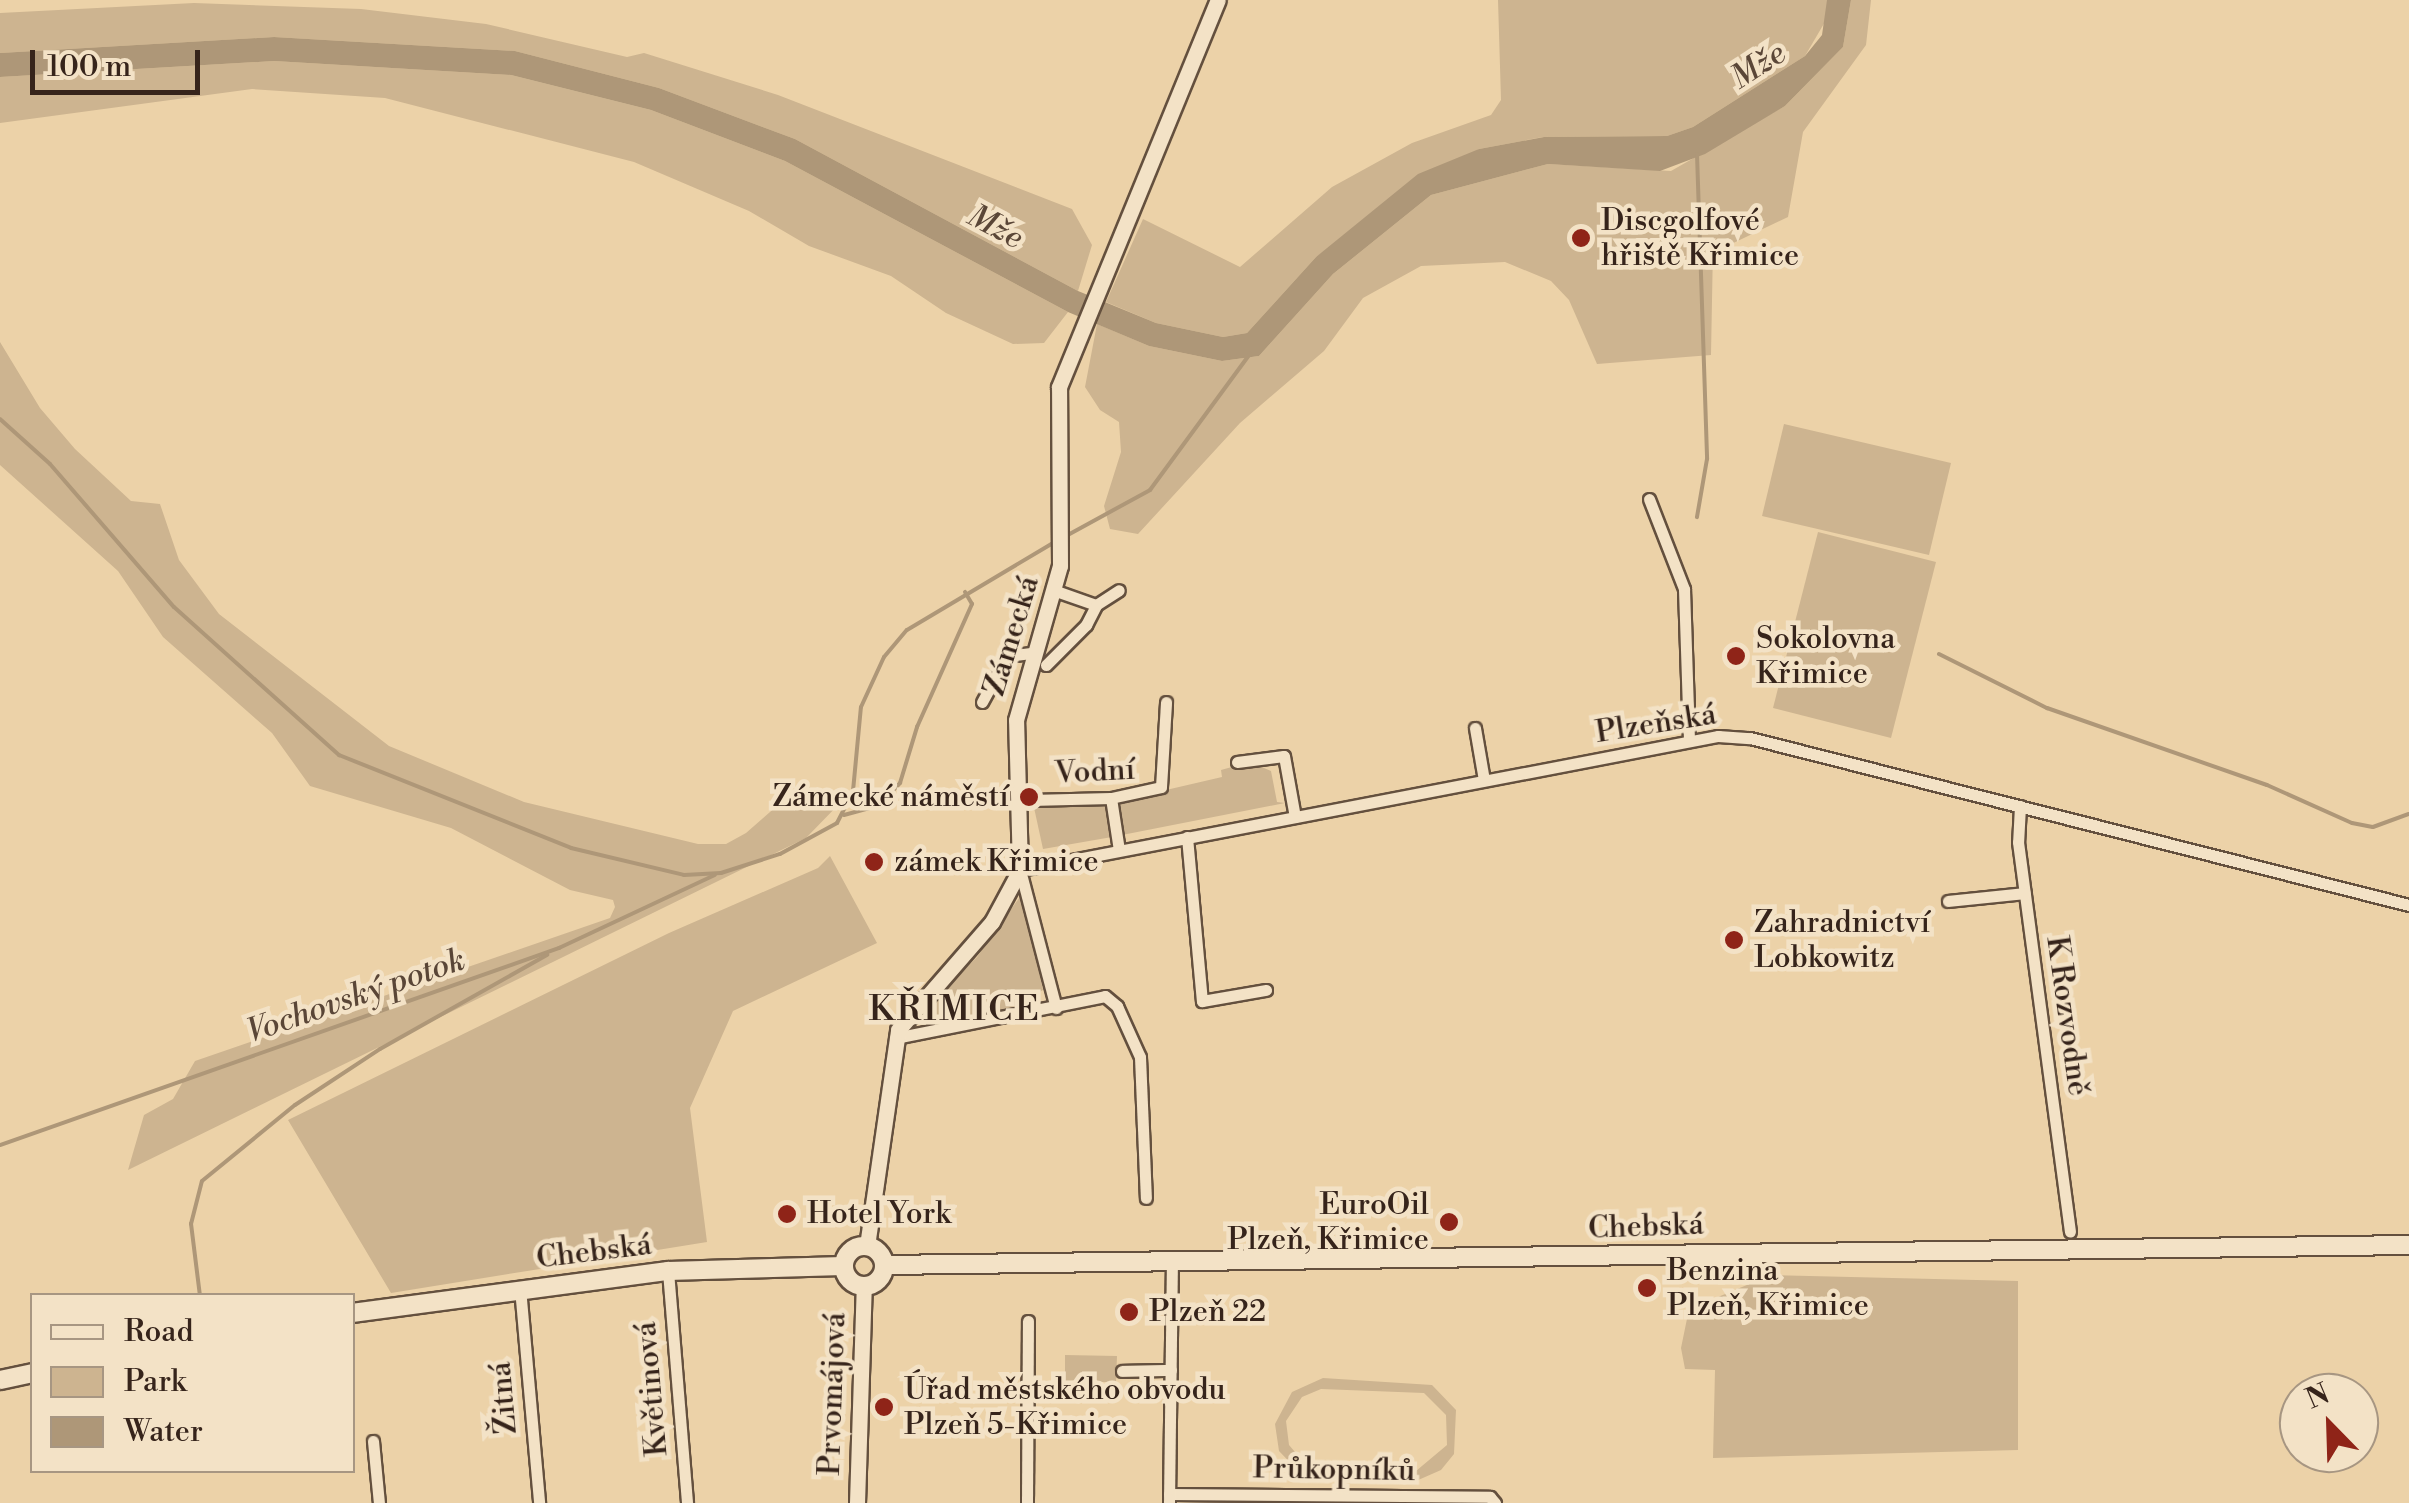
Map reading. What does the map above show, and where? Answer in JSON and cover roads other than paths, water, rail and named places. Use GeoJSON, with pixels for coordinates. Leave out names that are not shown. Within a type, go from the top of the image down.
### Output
{"type":"FeatureCollection","features":[{"type":"Feature","properties":{"kind":"main road","name":"Chebská"},"geometry":{"type":"LineString","coordinates":[[884,1265],[1172,1258],[2409,1245]]}},
{"type":"Feature","properties":{"kind":"main road"},"geometry":{"type":"LineString","coordinates":[[867,1246],[884,1265],[880,1278],[864,1286],[852,1282],[844,1266],[850,1250],[867,1246]]}},
{"type":"Feature","properties":{"kind":"main road","name":"Chebská"},"geometry":{"type":"LineString","coordinates":[[355,1313],[668,1271],[844,1266]]}},
{"type":"Feature","properties":{"kind":"main road"},"geometry":{"type":"LineString","coordinates":[[0,1380],[30,1374]]}},
{"type":"Feature","properties":{"kind":"street","name":"Zámecká"},"geometry":{"type":"LineString","coordinates":[[1020,870],[1015,728],[1060,566],[1056,401],[1068,359],[1102,274],[1218,0]]}},
{"type":"Feature","properties":{"kind":"street"},"geometry":{"type":"LineString","coordinates":[[1649,499],[1684,589],[1689,740]]}},
{"type":"Feature","properties":{"kind":"street"},"geometry":{"type":"LineString","coordinates":[[1046,665],[1086,625],[1096,605],[1119,590]]}},
{"type":"Feature","properties":{"kind":"street"},"geometry":{"type":"LineString","coordinates":[[1056,591],[1096,605]]}},
{"type":"Feature","properties":{"kind":"street"},"geometry":{"type":"LineString","coordinates":[[982,702],[1008,656],[1033,653]]}},
{"type":"Feature","properties":{"kind":"street","name":"Vodní"},"geometry":{"type":"LineString","coordinates":[[1030,800],[1111,798],[1161,787],[1166,702]]}},
{"type":"Feature","properties":{"kind":"street"},"geometry":{"type":"LineString","coordinates":[[1474,728],[1484,780]]}},
{"type":"Feature","properties":{"kind":"street","name":"Plzeňská"},"geometry":{"type":"LineString","coordinates":[[1020,870],[1689,740],[1750,738],[2409,905]]}},
{"type":"Feature","properties":{"kind":"street"},"geometry":{"type":"LineString","coordinates":[[1236,762],[1284,756],[1295,818]]}},
{"type":"Feature","properties":{"kind":"street"},"geometry":{"type":"LineString","coordinates":[[1111,798],[1119,850]]}},
{"type":"Feature","properties":{"kind":"street","name":"K Rozvodně"},"geometry":{"type":"LineString","coordinates":[[2020,806],[2025,893],[2070,1232]]}},
{"type":"Feature","properties":{"kind":"street"},"geometry":{"type":"LineString","coordinates":[[1187,836],[1202,1001],[1266,990]]}},
{"type":"Feature","properties":{"kind":"street"},"geometry":{"type":"LineString","coordinates":[[1020,870],[1056,1008]]}},
{"type":"Feature","properties":{"kind":"street"},"geometry":{"type":"LineString","coordinates":[[867,1246],[894,1043],[992,922],[1020,870]]}},
{"type":"Feature","properties":{"kind":"street"},"geometry":{"type":"LineString","coordinates":[[1948,901],[2025,893]]}},
{"type":"Feature","properties":{"kind":"street"},"geometry":{"type":"LineString","coordinates":[[894,1043],[1105,996],[1117,1006],[1140,1057],[1146,1198]]}},
{"type":"Feature","properties":{"kind":"street","name":"Průkopníků"},"geometry":{"type":"LineString","coordinates":[[1172,1258],[1169,1499],[1490,1497],[1495,1503]]}},
{"type":"Feature","properties":{"kind":"street","name":"Květinová"},"geometry":{"type":"LineString","coordinates":[[668,1271],[687,1503]]}},
{"type":"Feature","properties":{"kind":"street","name":"Prvomájová"},"geometry":{"type":"LineString","coordinates":[[857,1503],[864,1286]]}},
{"type":"Feature","properties":{"kind":"street","name":"Žitná"},"geometry":{"type":"LineString","coordinates":[[520,1288],[539,1503]]}},
{"type":"Feature","properties":{"kind":"street"},"geometry":{"type":"LineString","coordinates":[[1027,1503],[1028,1321]]}},
{"type":"Feature","properties":{"kind":"street"},"geometry":{"type":"LineString","coordinates":[[1122,1371],[1170,1370]]}},
{"type":"Feature","properties":{"kind":"street"},"geometry":{"type":"LineString","coordinates":[[374,1441],[379,1503]]}},
{"type":"Feature","properties":{"kind":"water"},"geometry":{"type":"Polygon","coordinates":[[[1827,0],[1851,0],[1843,47],[1785,106],[1705,154],[1660,171],[1548,164],[1431,195],[1333,274],[1259,356],[1222,361],[1149,346],[1068,312],[785,161],[651,110],[511,75],[274,61],[0,77],[0,53],[274,37],[515,51],[659,88],[795,139],[1078,291],[1156,323],[1223,337],[1247,333],[1316,257],[1418,174],[1479,149],[1544,137],[1667,136],[1693,127],[1805,56],[1822,35],[1827,0]]]}},
{"type":"Feature","properties":{"kind":"waterway"},"geometry":{"type":"LineString","coordinates":[[1697,154],[1707,459],[1697,517]]}},
{"type":"Feature","properties":{"kind":"waterway"},"geometry":{"type":"LineString","coordinates":[[1066,536],[1150,490],[1250,354]]}},
{"type":"Feature","properties":{"kind":"waterway"},"geometry":{"type":"LineString","coordinates":[[0,419],[50,464],[174,607],[339,755],[571,848],[684,875],[721,873],[780,854],[837,823],[853,791],[861,707],[884,657],[907,630],[1053,543]]}},
{"type":"Feature","properties":{"kind":"waterway"},"geometry":{"type":"LineString","coordinates":[[844,815],[878,806],[900,783],[917,727],[972,604],[965,592]]}},
{"type":"Feature","properties":{"kind":"waterway"},"geometry":{"type":"LineString","coordinates":[[1939,654],[2047,708],[2267,785],[2352,823],[2373,827],[2409,814]]}},
{"type":"Feature","properties":{"kind":"waterway","name":"Vochovský potok"},"geometry":{"type":"LineString","coordinates":[[0,1145],[559,948],[715,875]]}},
{"type":"Feature","properties":{"kind":"waterway"},"geometry":{"type":"LineString","coordinates":[[200,1293],[191,1224],[202,1181],[295,1105],[380,1049],[547,955]]}},
{"type":"Feature","properties":{"kind":"place","name":"Discgolfové hřiště Křimice"},"geometry":{"type":"Point","coordinates":[1581,238]}},
{"type":"Feature","properties":{"kind":"place","name":"Sokolovna Křimice"},"geometry":{"type":"Point","coordinates":[1736,656]}},
{"type":"Feature","properties":{"kind":"place","name":"Zámecké náměstí"},"geometry":{"type":"Point","coordinates":[1029,797]}},
{"type":"Feature","properties":{"kind":"place","name":"zámek Křimice"},"geometry":{"type":"Point","coordinates":[874,862]}},
{"type":"Feature","properties":{"kind":"place","name":"Zahradnictví Lobkowitz"},"geometry":{"type":"Point","coordinates":[1734,940]}},
{"type":"Feature","properties":{"kind":"place","name":"Hotel York"},"geometry":{"type":"Point","coordinates":[787,1214]}},
{"type":"Feature","properties":{"kind":"place","name":"EuroOil Plzeň, Křimice"},"geometry":{"type":"Point","coordinates":[1449,1222]}},
{"type":"Feature","properties":{"kind":"place","name":"Benzina Plzeň, Křimice"},"geometry":{"type":"Point","coordinates":[1647,1288]}},
{"type":"Feature","properties":{"kind":"place","name":"Plzeň 22"},"geometry":{"type":"Point","coordinates":[1129,1312]}},
{"type":"Feature","properties":{"kind":"place","name":"Úřad městského obvodu Plzeň 5-Křimice"},"geometry":{"type":"Point","coordinates":[884,1407]}},
{"type":"Feature","properties":{"kind":"district","name":"KŘIMICE"},"geometry":{"type":"Point","coordinates":[955,1010]}},
{"type":"Feature","properties":{"kind":"water label","name":"Mže"},"geometry":{"type":"Point","coordinates":[1758,66]}},
{"type":"Feature","properties":{"kind":"water label","name":"Mže"},"geometry":{"type":"Point","coordinates":[995,227]}}]}
